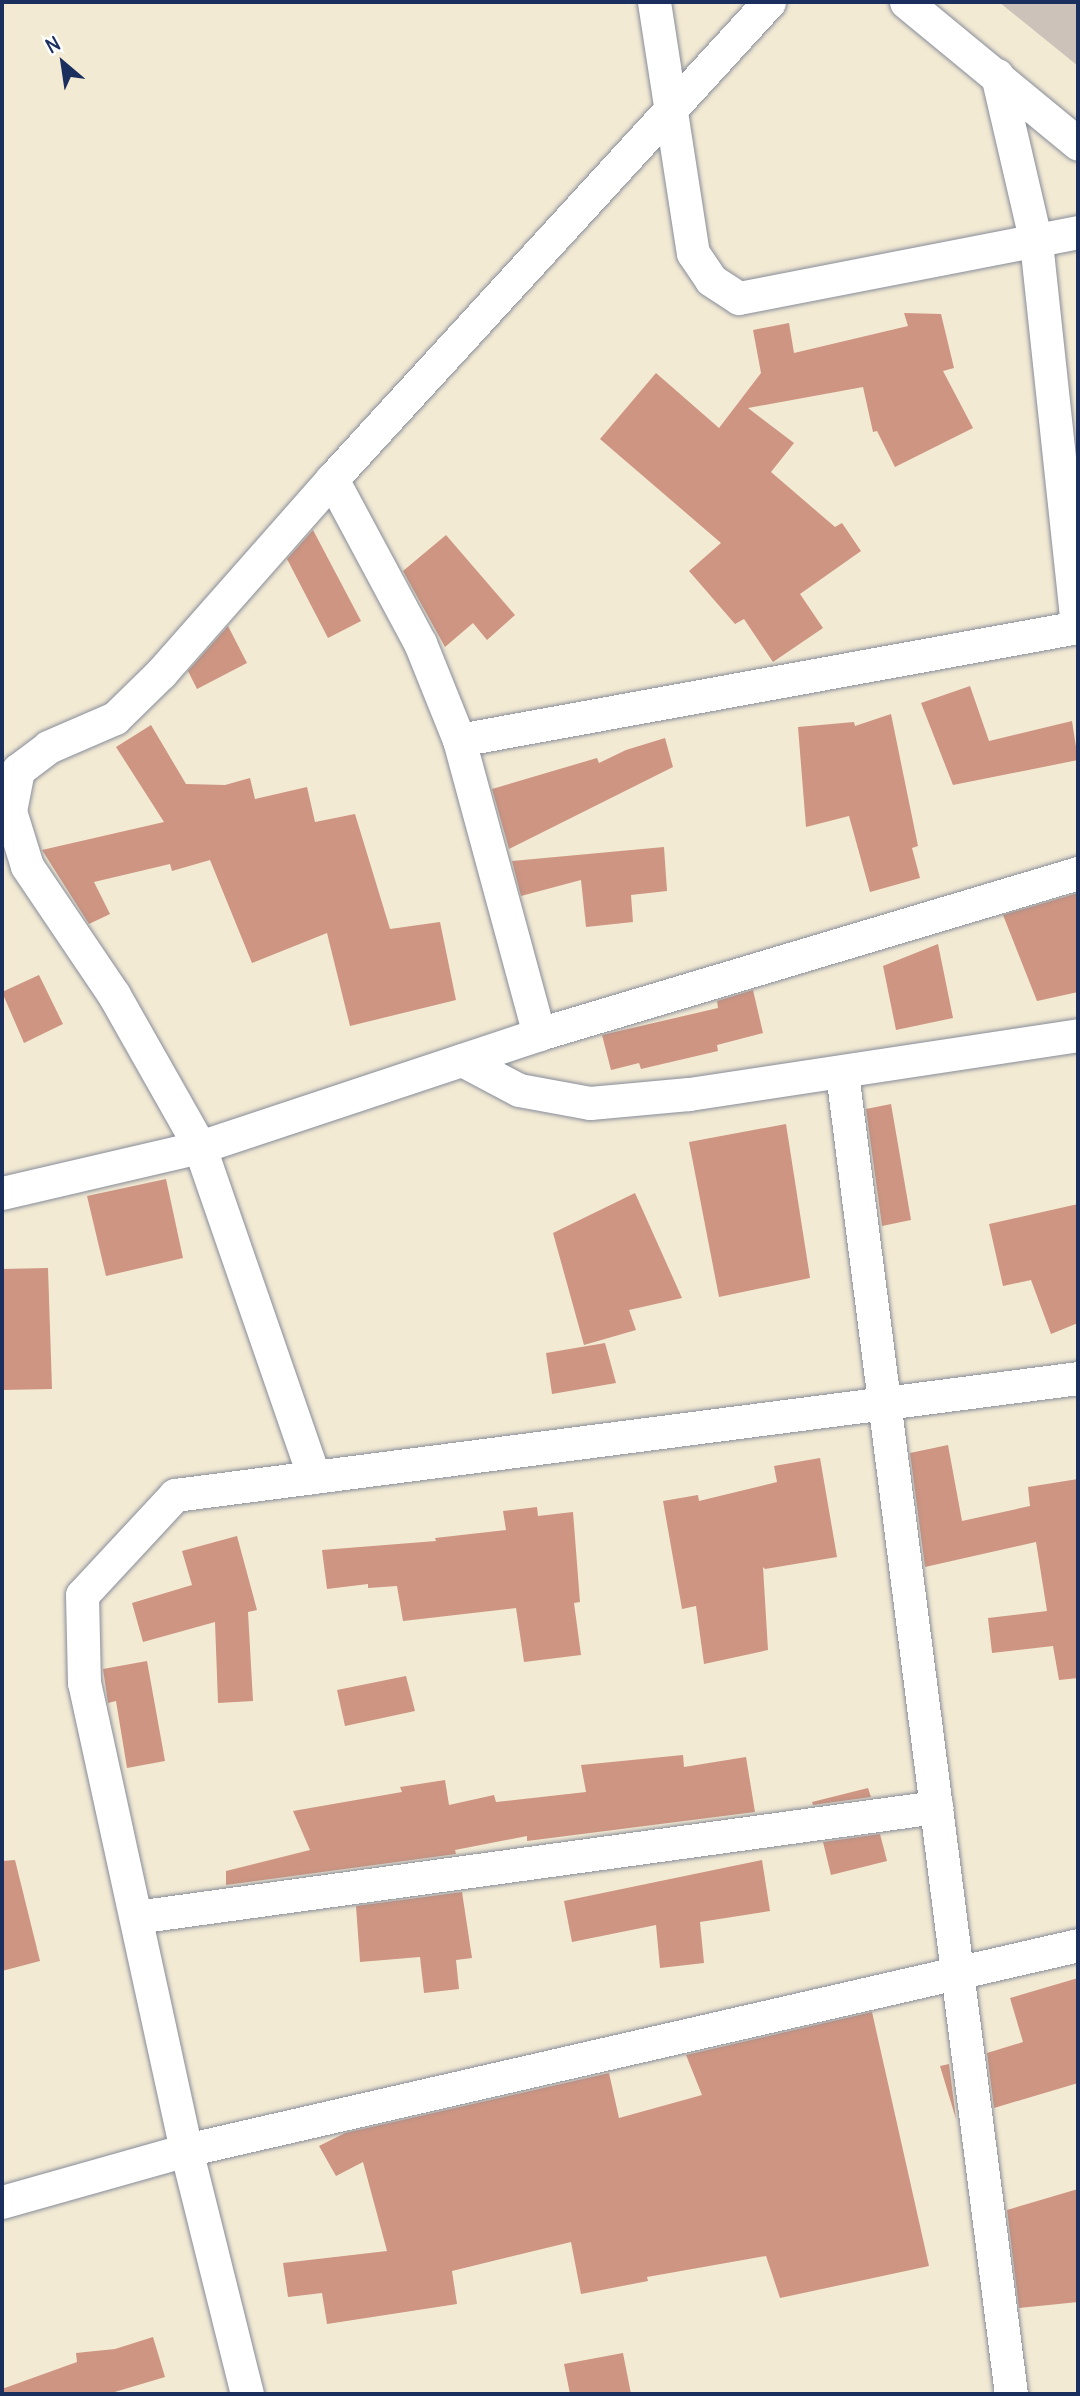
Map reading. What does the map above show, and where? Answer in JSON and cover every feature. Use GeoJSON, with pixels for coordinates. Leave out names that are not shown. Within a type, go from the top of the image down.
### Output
{"type":"FeatureCollection","features":[{"type":"Feature","properties":{"kind":"street"},"geometry":{"type":"LineString","coordinates":[[654,2],[693,253],[711,280],[739,298],[1078,232]]}},
{"type":"Feature","properties":{"kind":"street"},"geometry":{"type":"LineString","coordinates":[[314,1477],[200,1147],[114,995],[27,866],[10,811],[18,770],[48,747],[115,718],[161,673],[332,479],[769,2]]}},
{"type":"Feature","properties":{"kind":"street"},"geometry":{"type":"LineString","coordinates":[[906,2],[1078,144]]}},
{"type":"Feature","properties":{"kind":"street"},"geometry":{"type":"LineString","coordinates":[[459,740],[1077,627],[1036,242],[997,75]]}},
{"type":"Feature","properties":{"kind":"street"},"geometry":{"type":"LineString","coordinates":[[332,479],[420,643],[459,740],[539,1034]]}},
{"type":"Feature","properties":{"kind":"street"},"geometry":{"type":"LineString","coordinates":[[2,1193],[200,1147],[539,1034],[1078,873]]}},
{"type":"Feature","properties":{"kind":"street"},"geometry":{"type":"LineString","coordinates":[[462,1060],[519,1090],[590,1103],[689,1094],[842,1073],[1078,1035]]}},
{"type":"Feature","properties":{"kind":"street"},"geometry":{"type":"LineString","coordinates":[[842,1073],[1011,2394]]}},
{"type":"Feature","properties":{"kind":"street"},"geometry":{"type":"LineString","coordinates":[[247,2394],[186,2150],[84,1683],[82,1595],[175,1494],[1078,1378]]}},
{"type":"Feature","properties":{"kind":"street"},"geometry":{"type":"LineString","coordinates":[[136,1917],[936,1807]]}},
{"type":"Feature","properties":{"kind":"street"},"geometry":{"type":"LineString","coordinates":[[2,2202],[186,2150],[1078,1945]]}},
{"type":"Feature","properties":{"kind":"shaded area"},"geometry":{"type":"Polygon","coordinates":[[[999,2],[1078,2],[1078,66],[999,2]]]}},
{"type":"Feature","properties":{"kind":"building"},"geometry":{"type":"Polygon","coordinates":[[[904,313],[941,314],[954,368],[943,371],[973,428],[895,467],[877,431],[873,432],[863,387],[748,408],[794,443],[771,472],[835,527],[842,523],[861,551],[800,594],[823,628],[773,662],[744,619],[735,624],[689,571],[721,543],[600,439],[656,373],[719,428],[761,373],[753,330],[789,323],[794,353],[908,326],[904,313]]]}},
{"type":"Feature","properties":{"kind":"building"},"geometry":{"type":"Polygon","coordinates":[[[313,530],[361,621],[328,638],[287,559],[313,530]]]}},
{"type":"Feature","properties":{"kind":"building"},"geometry":{"type":"Polygon","coordinates":[[[446,535],[515,615],[487,640],[473,623],[445,647],[403,571],[446,535]]]}},
{"type":"Feature","properties":{"kind":"building"},"geometry":{"type":"Polygon","coordinates":[[[228,626],[247,663],[197,689],[188,671],[228,626]]]}},
{"type":"Feature","properties":{"kind":"building"},"geometry":{"type":"Polygon","coordinates":[[[970,686],[989,741],[1072,721],[1078,760],[953,785],[921,703],[970,686]]]}},
{"type":"Feature","properties":{"kind":"building"},"geometry":{"type":"Polygon","coordinates":[[[891,714],[918,846],[912,848],[920,878],[870,892],[849,816],[806,827],[798,727],[854,722],[855,726],[891,714]]]}},
{"type":"Feature","properties":{"kind":"building"},"geometry":{"type":"Polygon","coordinates":[[[151,725],[186,784],[225,785],[250,778],[255,799],[307,787],[315,822],[355,814],[390,929],[440,922],[456,1000],[350,1026],[327,933],[252,963],[210,860],[172,871],[170,864],[94,882],[110,914],[89,924],[42,850],[164,822],[116,747],[151,725]]]}},
{"type":"Feature","properties":{"kind":"building"},"geometry":{"type":"Polygon","coordinates":[[[665,738],[673,767],[509,849],[492,789],[597,758],[599,763],[626,750],[665,738]]]}},
{"type":"Feature","properties":{"kind":"building"},"geometry":{"type":"Polygon","coordinates":[[[664,847],[667,891],[631,895],[633,922],[586,927],[581,880],[521,896],[512,861],[664,847]]]}},
{"type":"Feature","properties":{"kind":"building"},"geometry":{"type":"Polygon","coordinates":[[[1078,893],[1078,992],[1037,1001],[1003,915],[1078,893]]]}},
{"type":"Feature","properties":{"kind":"building"},"geometry":{"type":"Polygon","coordinates":[[[938,944],[953,1018],[896,1030],[883,966],[938,944]]]}},
{"type":"Feature","properties":{"kind":"building"},"geometry":{"type":"Polygon","coordinates":[[[39,975],[63,1024],[24,1043],[2,992],[39,975]]]}},
{"type":"Feature","properties":{"kind":"building"},"geometry":{"type":"Polygon","coordinates":[[[753,990],[763,1033],[717,1045],[718,1051],[641,1069],[639,1063],[611,1070],[602,1035],[718,1008],[717,1001],[753,990]]]}},
{"type":"Feature","properties":{"kind":"building"},"geometry":{"type":"Polygon","coordinates":[[[891,1104],[911,1220],[882,1226],[866,1109],[891,1104]]]}},
{"type":"Feature","properties":{"kind":"building"},"geometry":{"type":"Polygon","coordinates":[[[786,1124],[810,1278],[719,1297],[689,1142],[786,1124]]]}},
{"type":"Feature","properties":{"kind":"building"},"geometry":{"type":"Polygon","coordinates":[[[166,1179],[183,1258],[106,1276],[87,1196],[166,1179]]]}},
{"type":"Feature","properties":{"kind":"building"},"geometry":{"type":"Polygon","coordinates":[[[635,1193],[682,1298],[629,1310],[636,1330],[584,1345],[553,1233],[635,1193]]]}},
{"type":"Feature","properties":{"kind":"building"},"geometry":{"type":"Polygon","coordinates":[[[1078,1204],[1078,1323],[1051,1334],[1031,1280],[1003,1286],[989,1224],[1078,1204]]]}},
{"type":"Feature","properties":{"kind":"building"},"geometry":{"type":"Polygon","coordinates":[[[48,1268],[52,1389],[2,1390],[2,1269],[48,1268]]]}},
{"type":"Feature","properties":{"kind":"building"},"geometry":{"type":"Polygon","coordinates":[[[605,1343],[616,1383],[552,1394],[546,1353],[605,1343]]]}},
{"type":"Feature","properties":{"kind":"building"},"geometry":{"type":"Polygon","coordinates":[[[948,1445],[962,1521],[1030,1506],[1028,1487],[1078,1479],[1078,1678],[1059,1680],[1053,1646],[992,1653],[988,1618],[1047,1611],[1036,1542],[925,1567],[910,1453],[948,1445]]]}},
{"type":"Feature","properties":{"kind":"building"},"geometry":{"type":"Polygon","coordinates":[[[820,1458],[837,1557],[765,1569],[763,1567],[768,1650],[704,1664],[696,1606],[682,1609],[663,1501],[698,1495],[699,1501],[777,1482],[774,1466],[820,1458]]]}},
{"type":"Feature","properties":{"kind":"building"},"geometry":{"type":"Polygon","coordinates":[[[537,1507],[538,1516],[573,1512],[580,1602],[574,1603],[581,1655],[524,1662],[516,1608],[403,1621],[397,1586],[368,1588],[368,1584],[327,1589],[322,1550],[436,1541],[435,1538],[506,1530],[503,1511],[537,1507]]]}},
{"type":"Feature","properties":{"kind":"building"},"geometry":{"type":"Polygon","coordinates":[[[237,1536],[257,1610],[248,1612],[253,1701],[218,1703],[215,1622],[143,1642],[132,1603],[192,1585],[182,1551],[237,1536]]]}},
{"type":"Feature","properties":{"kind":"building"},"geometry":{"type":"Polygon","coordinates":[[[147,1661],[165,1761],[127,1768],[116,1701],[108,1703],[103,1669],[147,1661]]]}},
{"type":"Feature","properties":{"kind":"building"},"geometry":{"type":"Polygon","coordinates":[[[406,1676],[415,1711],[345,1726],[337,1690],[406,1676]]]}},
{"type":"Feature","properties":{"kind":"building"},"geometry":{"type":"Polygon","coordinates":[[[683,1755],[684,1767],[746,1757],[755,1812],[527,1841],[527,1836],[455,1850],[456,1854],[226,1885],[226,1871],[310,1850],[293,1811],[402,1792],[400,1787],[445,1780],[449,1805],[494,1795],[496,1802],[586,1792],[581,1765],[683,1755]]]}},
{"type":"Feature","properties":{"kind":"building"},"geometry":{"type":"Polygon","coordinates":[[[868,1788],[871,1797],[813,1805],[812,1802],[868,1788]]]}},
{"type":"Feature","properties":{"kind":"building"},"geometry":{"type":"Polygon","coordinates":[[[880,1834],[887,1861],[831,1875],[823,1842],[880,1834]]]}},
{"type":"Feature","properties":{"kind":"building"},"geometry":{"type":"Polygon","coordinates":[[[15,1860],[40,1961],[2,1971],[2,1861],[15,1860]]]}},
{"type":"Feature","properties":{"kind":"building"},"geometry":{"type":"Polygon","coordinates":[[[762,1860],[770,1911],[700,1922],[704,1963],[660,1968],[656,1925],[572,1942],[564,1901],[762,1860]]]}},
{"type":"Feature","properties":{"kind":"building"},"geometry":{"type":"Polygon","coordinates":[[[462,1892],[472,1958],[456,1960],[459,1989],[424,1993],[420,1957],[360,1962],[356,1906],[462,1892]]]}},
{"type":"Feature","properties":{"kind":"building"},"geometry":{"type":"Polygon","coordinates":[[[1078,1978],[1078,2083],[994,2108],[987,2053],[1023,2042],[1010,1998],[1078,1978]]]}},
{"type":"Feature","properties":{"kind":"building"},"geometry":{"type":"Polygon","coordinates":[[[872,2012],[929,2266],[780,2298],[766,2256],[647,2277],[648,2281],[581,2294],[571,2242],[452,2271],[457,2304],[327,2324],[322,2293],[288,2297],[283,2263],[387,2251],[363,2162],[336,2176],[319,2146],[345,2133],[609,2073],[619,2118],[702,2095],[686,2055],[872,2012]]]}},
{"type":"Feature","properties":{"kind":"building"},"geometry":{"type":"Polygon","coordinates":[[[949,2064],[956,2119],[940,2066],[949,2064]]]}},
{"type":"Feature","properties":{"kind":"building"},"geometry":{"type":"Polygon","coordinates":[[[1078,2189],[1078,2302],[1019,2308],[1007,2210],[1078,2189]]]}},
{"type":"Feature","properties":{"kind":"building"},"geometry":{"type":"Polygon","coordinates":[[[153,2337],[165,2377],[108,2394],[2,2394],[2,2389],[77,2362],[76,2353],[115,2349],[153,2337]]]}},
{"type":"Feature","properties":{"kind":"building"},"geometry":{"type":"Polygon","coordinates":[[[623,2353],[631,2394],[570,2394],[564,2364],[623,2353]]]}}]}
